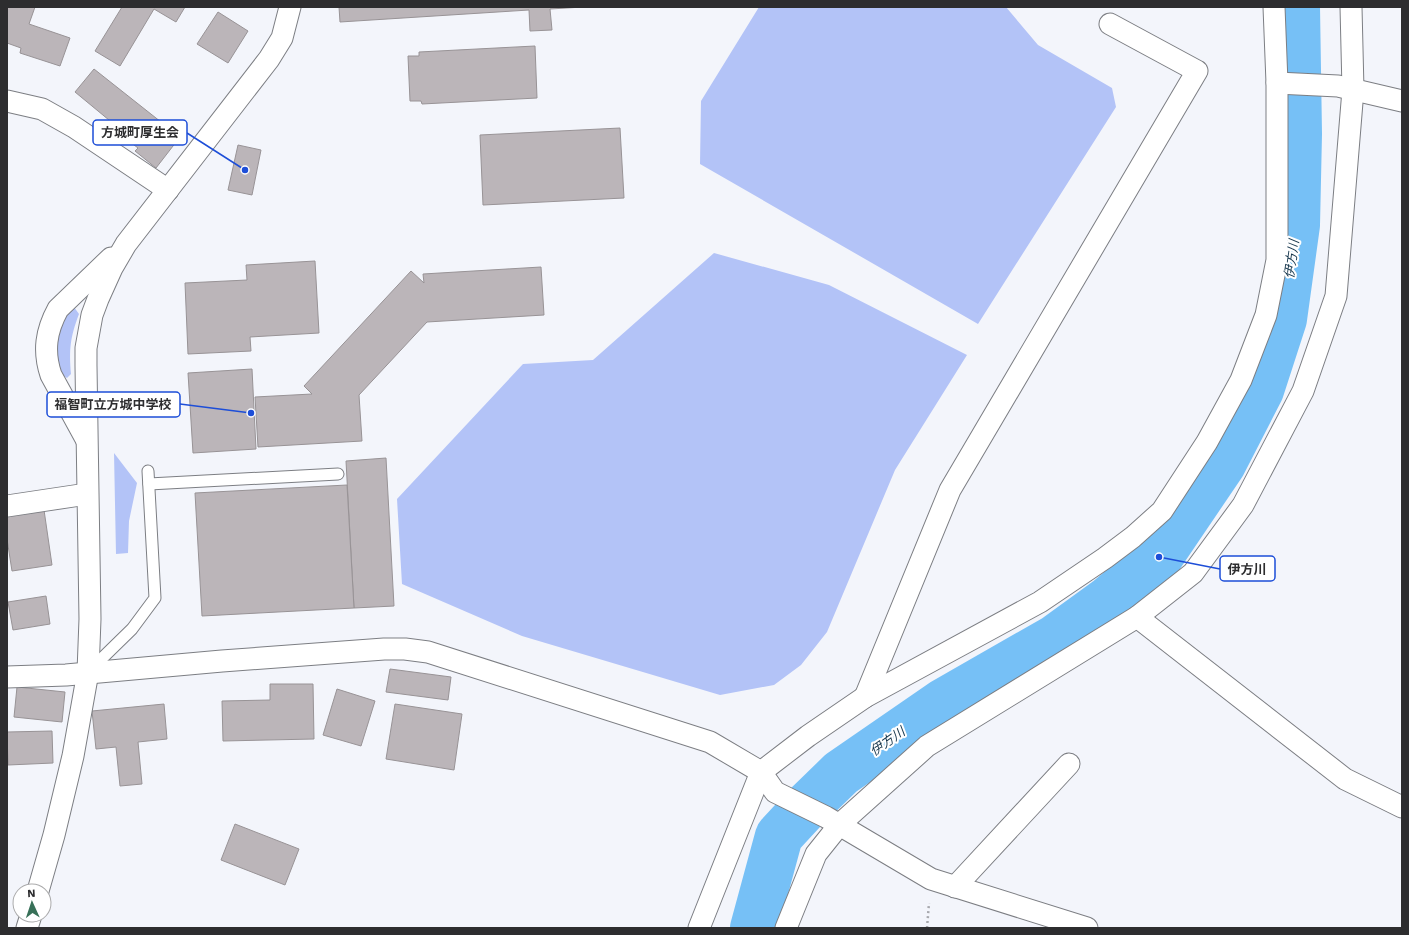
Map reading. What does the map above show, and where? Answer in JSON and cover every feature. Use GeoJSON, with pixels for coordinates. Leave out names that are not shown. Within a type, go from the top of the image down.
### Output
{"type":"FeatureCollection","features":[{"type":"Feature","properties":{"kind":"street"},"geometry":{"type":"LineString","coordinates":[[40,883],[54,835],[73,756],[88,672],[90,619],[86,366],[92,315],[104,283],[126,244],[268,60],[282,38],[290,7]]}},
{"type":"Feature","properties":{"kind":"street"},"geometry":{"type":"LineString","coordinates":[[699,928],[761,772],[808,736],[865,697],[1040,602],[1127,541],[1162,511],[1207,442],[1241,380],[1266,315],[1277,260],[1282,84],[1274,7]]}},
{"type":"Feature","properties":{"kind":"street"},"geometry":{"type":"LineString","coordinates":[[786,928],[816,854],[833,820],[927,746],[1137,617],[1194,572],[1243,505],[1303,391],[1336,296],[1345,88],[1351,7]]}},
{"type":"Feature","properties":{"kind":"street"},"geometry":{"type":"LineString","coordinates":[[865,697],[950,490],[1197,71],[1110,24]]}},
{"type":"Feature","properties":{"kind":"street"},"geometry":{"type":"LineString","coordinates":[[1282,84],[1345,88],[1402,101]]}},
{"type":"Feature","properties":{"kind":"street"},"geometry":{"type":"LineString","coordinates":[[7,100],[42,109],[74,126],[168,190]]}},
{"type":"Feature","properties":{"kind":"street"},"geometry":{"type":"LineString","coordinates":[[87,441],[52,375],[48,364],[46,341],[52,319],[58,309],[126,244]]}},
{"type":"Feature","properties":{"kind":"street"},"geometry":{"type":"LineString","coordinates":[[7,506],[87,494]]}},
{"type":"Feature","properties":{"kind":"street"},"geometry":{"type":"LineString","coordinates":[[1137,617],[1345,779],[1402,807]]}},
{"type":"Feature","properties":{"kind":"street"},"geometry":{"type":"LineString","coordinates":[[7,677],[66,675],[384,649],[405,649],[428,652],[710,742],[761,772],[775,792],[833,820],[931,879],[1087,928]]}},
{"type":"Feature","properties":{"kind":"street"},"geometry":{"type":"LineString","coordinates":[[955,887],[1069,764]]}},
{"type":"Feature","properties":{"kind":"lane"},"geometry":{"type":"LineString","coordinates":[[88,672],[132,629],[155,598],[148,471]]}},
{"type":"Feature","properties":{"kind":"lane"},"geometry":{"type":"LineString","coordinates":[[149,484],[338,474]]}},
{"type":"Feature","properties":{"kind":"shaded area"},"geometry":{"type":"Polygon","coordinates":[[[759,7],[1006,7],[1038,45],[1112,88],[1116,107],[978,324],[700,164],[701,101],[759,7]]]}},
{"type":"Feature","properties":{"kind":"shaded area"},"geometry":{"type":"Polygon","coordinates":[[[714,253],[829,285],[967,355],[895,470],[827,632],[801,665],[774,685],[720,695],[522,636],[402,584],[397,499],[523,364],[593,360],[714,253]]]}},
{"type":"Feature","properties":{"kind":"shaded area"},"geometry":{"type":"Polygon","coordinates":[[[74,307],[79,314],[71,344],[71,374],[67,378],[60,370],[56,356],[55,342],[57,331],[62,321],[74,307]]]}},
{"type":"Feature","properties":{"kind":"shaded area"},"geometry":{"type":"Polygon","coordinates":[[[114,453],[137,483],[129,521],[128,553],[116,554],[114,453]]]}},
{"type":"Feature","properties":{"kind":"building"},"geometry":{"type":"Polygon","coordinates":[[[7,7],[35,7],[29,24],[70,38],[60,66],[20,53],[21,48],[7,43],[7,7]]]}},
{"type":"Feature","properties":{"kind":"building"},"geometry":{"type":"Polygon","coordinates":[[[122,7],[185,7],[176,22],[154,9],[120,66],[95,51],[122,7]]]}},
{"type":"Feature","properties":{"kind":"building"},"geometry":{"type":"Polygon","coordinates":[[[339,7],[583,7],[550,9],[552,30],[530,31],[529,10],[340,22],[339,7]]]}},
{"type":"Feature","properties":{"kind":"building"},"geometry":{"type":"Polygon","coordinates":[[[218,12],[248,31],[228,63],[197,44],[218,12]]]}},
{"type":"Feature","properties":{"kind":"building"},"geometry":{"type":"Polygon","coordinates":[[[535,46],[537,98],[422,104],[421,101],[410,101],[408,56],[419,56],[419,52],[535,46]]]}},
{"type":"Feature","properties":{"kind":"building"},"geometry":{"type":"Polygon","coordinates":[[[94,69],[180,137],[156,168],[135,151],[138,148],[112,128],[115,125],[75,92],[94,69]]]}},
{"type":"Feature","properties":{"kind":"building"},"geometry":{"type":"Polygon","coordinates":[[[620,128],[624,198],[483,205],[480,135],[620,128]]]}},
{"type":"Feature","properties":{"kind":"building"},"geometry":{"type":"Polygon","coordinates":[[[238,145],[261,150],[252,195],[228,190],[238,145]]]}},
{"type":"Feature","properties":{"kind":"building"},"geometry":{"type":"Polygon","coordinates":[[[315,261],[319,333],[250,337],[251,351],[188,354],[185,283],[247,280],[246,265],[315,261]]]}},
{"type":"Feature","properties":{"kind":"building"},"geometry":{"type":"Polygon","coordinates":[[[541,267],[544,315],[427,322],[359,395],[362,441],[258,447],[255,397],[312,394],[304,386],[411,271],[424,283],[423,274],[541,267]]]}},
{"type":"Feature","properties":{"kind":"building"},"geometry":{"type":"Polygon","coordinates":[[[252,369],[256,449],[193,453],[188,373],[252,369]]]}},
{"type":"Feature","properties":{"kind":"building"},"geometry":{"type":"Polygon","coordinates":[[[386,458],[394,606],[354,608],[346,461],[386,458]]]}},
{"type":"Feature","properties":{"kind":"building"},"geometry":{"type":"Polygon","coordinates":[[[347,485],[354,608],[202,616],[195,493],[347,485]]]}},
{"type":"Feature","properties":{"kind":"building"},"geometry":{"type":"Polygon","coordinates":[[[44,510],[52,565],[12,571],[7,539],[7,516],[44,510]]]}},
{"type":"Feature","properties":{"kind":"building"},"geometry":{"type":"Polygon","coordinates":[[[46,596],[50,624],[13,630],[8,602],[46,596]]]}},
{"type":"Feature","properties":{"kind":"building"},"geometry":{"type":"Polygon","coordinates":[[[390,669],[451,677],[448,700],[386,692],[390,669]]]}},
{"type":"Feature","properties":{"kind":"building"},"geometry":{"type":"Polygon","coordinates":[[[270,684],[313,684],[314,739],[223,741],[222,701],[270,700],[270,684]]]}},
{"type":"Feature","properties":{"kind":"building"},"geometry":{"type":"Polygon","coordinates":[[[17,687],[65,692],[62,722],[14,717],[17,687]]]}},
{"type":"Feature","properties":{"kind":"building"},"geometry":{"type":"Polygon","coordinates":[[[337,689],[375,701],[361,746],[323,735],[337,689]]]}},
{"type":"Feature","properties":{"kind":"building"},"geometry":{"type":"Polygon","coordinates":[[[164,704],[167,739],[138,742],[142,784],[120,786],[116,747],[96,749],[92,711],[164,704]]]}},
{"type":"Feature","properties":{"kind":"building"},"geometry":{"type":"Polygon","coordinates":[[[395,704],[462,714],[454,770],[386,759],[395,704]]]}},
{"type":"Feature","properties":{"kind":"building"},"geometry":{"type":"Polygon","coordinates":[[[52,731],[53,763],[8,765],[7,732],[52,731]]]}},
{"type":"Feature","properties":{"kind":"building"},"geometry":{"type":"Polygon","coordinates":[[[235,824],[299,849],[285,885],[221,860],[235,824]]]}},
{"type":"Feature","properties":{"kind":"waterway","name":"伊方川"},"geometry":{"type":"LineString","coordinates":[[754,928],[779,836],[804,809],[841,773],[944,702],[1056,638],[1107,601],[1159,557],[1222,464],[1260,390],[1283,319],[1296,225],[1298,134],[1296,7]]}},
{"type":"Feature","properties":{"kind":"place","name":"方城町厚生会"},"geometry":{"type":"Point","coordinates":[245,170]}},
{"type":"Feature","properties":{"kind":"place","name":"福智町立方城中学校"},"geometry":{"type":"Point","coordinates":[251,413]}},
{"type":"Feature","properties":{"kind":"place","name":"伊方川"},"geometry":{"type":"Point","coordinates":[1159,557]}}]}
